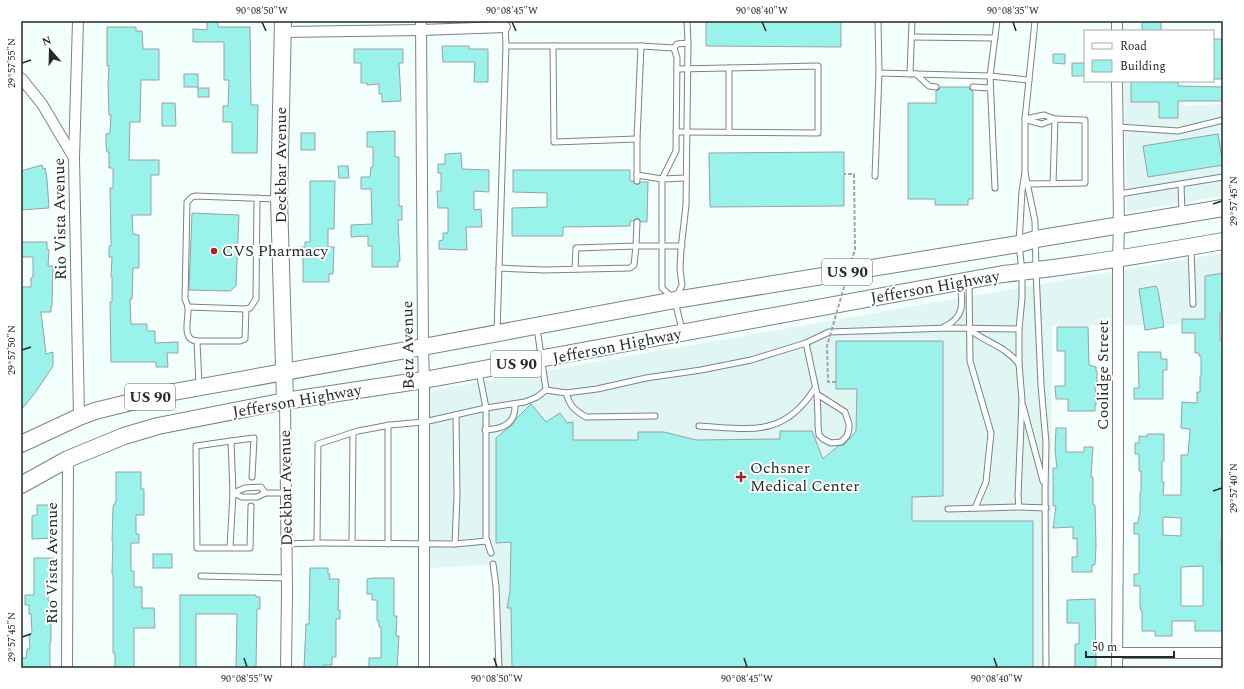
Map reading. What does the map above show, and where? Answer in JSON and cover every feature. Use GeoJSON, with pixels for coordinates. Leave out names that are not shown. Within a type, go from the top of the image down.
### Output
{"type":"FeatureCollection","features":[{"type":"Feature","properties":{"kind":"main road","name":"Deckbar Avenue"},"geometry":{"type":"LineString","coordinates":[[283,26],[279,199],[285,401]]}},
{"type":"Feature","properties":{"kind":"main road","name":"Jefferson Highway"},"geometry":{"type":"LineString","coordinates":[[21,444],[95,411],[160,394],[675,300],[1019,244],[1036,239],[1223,208]]}},
{"type":"Feature","properties":{"kind":"main road","name":"Jefferson Highway"},"geometry":{"type":"LineString","coordinates":[[21,485],[68,459],[124,436],[158,426],[285,401],[424,380],[543,359],[1003,274],[1118,259],[1223,241]]}},
{"type":"Feature","properties":{"kind":"street","name":"Rio Vista Avenue"},"geometry":{"type":"LineString","coordinates":[[78,21],[74,158],[79,417]]}},
{"type":"Feature","properties":{"kind":"street"},"geometry":{"type":"LineString","coordinates":[[283,26],[421,26],[505,24]]}},
{"type":"Feature","properties":{"kind":"street","name":"Betz Avenue"},"geometry":{"type":"LineString","coordinates":[[421,26],[424,380],[424,668]]}},
{"type":"Feature","properties":{"kind":"street"},"geometry":{"type":"LineString","coordinates":[[21,78],[42,104],[74,158]]}},
{"type":"Feature","properties":{"kind":"street","name":"Coolidge Street"},"geometry":{"type":"LineString","coordinates":[[1117,82],[1119,225],[1117,668]]}},
{"type":"Feature","properties":{"kind":"street","name":"Deckbar Avenue"},"geometry":{"type":"LineString","coordinates":[[285,401],[287,578],[286,668]]}},
{"type":"Feature","properties":{"kind":"street","name":"Rio Vista Avenue"},"geometry":{"type":"LineString","coordinates":[[67,668],[68,459]]}},
{"type":"Feature","properties":{"kind":"street"},"geometry":{"type":"LineString","coordinates":[[1117,653],[1223,653]]}},
{"type":"Feature","properties":{"kind":"lane"},"geometry":{"type":"LineString","coordinates":[[675,300],[682,285],[680,269],[686,205],[688,68],[687,21]]}},
{"type":"Feature","properties":{"kind":"lane"},"geometry":{"type":"LineString","coordinates":[[876,176],[878,21]]}},
{"type":"Feature","properties":{"kind":"lane"},"geometry":{"type":"LineString","coordinates":[[912,21],[913,74]]}},
{"type":"Feature","properties":{"kind":"lane"},"geometry":{"type":"LineString","coordinates":[[995,188],[990,76],[997,21]]}},
{"type":"Feature","properties":{"kind":"lane"},"geometry":{"type":"LineString","coordinates":[[1035,21],[1024,119],[1025,173],[1022,191],[1019,244],[1029,271],[1046,443],[1046,668]]}},
{"type":"Feature","properties":{"kind":"lane"},"geometry":{"type":"LineString","coordinates":[[497,333],[506,46],[505,24]]}},
{"type":"Feature","properties":{"kind":"lane"},"geometry":{"type":"LineString","coordinates":[[912,37],[995,38]]}},
{"type":"Feature","properties":{"kind":"lane"},"geometry":{"type":"LineString","coordinates":[[506,46],[641,46],[674,48],[677,44],[688,44]]}},
{"type":"Feature","properties":{"kind":"lane"},"geometry":{"type":"LineString","coordinates":[[553,46],[554,142],[637,140]]}},
{"type":"Feature","properties":{"kind":"lane"},"geometry":{"type":"LineString","coordinates":[[638,181],[637,140],[641,46]]}},
{"type":"Feature","properties":{"kind":"lane"},"geometry":{"type":"LineString","coordinates":[[674,48],[677,58],[676,151],[662,179],[662,288],[675,300],[683,333]]}},
{"type":"Feature","properties":{"kind":"lane"},"geometry":{"type":"LineString","coordinates":[[676,132],[818,133],[818,66],[677,69]]}},
{"type":"Feature","properties":{"kind":"lane"},"geometry":{"type":"LineString","coordinates":[[729,68],[729,132]]}},
{"type":"Feature","properties":{"kind":"lane"},"geometry":{"type":"LineString","coordinates":[[878,73],[990,76],[1029,80]]}},
{"type":"Feature","properties":{"kind":"lane"},"geometry":{"type":"LineString","coordinates":[[913,74],[929,86],[936,87]]}},
{"type":"Feature","properties":{"kind":"lane"},"geometry":{"type":"LineString","coordinates":[[973,87],[990,88]]}},
{"type":"Feature","properties":{"kind":"lane"},"geometry":{"type":"LineString","coordinates":[[1024,119],[1044,115],[1055,120]]}},
{"type":"Feature","properties":{"kind":"lane"},"geometry":{"type":"LineString","coordinates":[[1024,119],[1042,124],[1055,120],[1085,120],[1085,183],[1028,184]]}},
{"type":"Feature","properties":{"kind":"lane"},"geometry":{"type":"LineString","coordinates":[[1053,184],[1055,120]]}},
{"type":"Feature","properties":{"kind":"lane"},"geometry":{"type":"LineString","coordinates":[[1118,127],[1178,131],[1223,120]]}},
{"type":"Feature","properties":{"kind":"lane"},"geometry":{"type":"LineString","coordinates":[[1019,507],[1018,496],[1022,400],[1019,364],[1019,329],[1022,298],[1036,239],[1035,221],[1025,173]]}},
{"type":"Feature","properties":{"kind":"lane"},"geometry":{"type":"LineString","coordinates":[[637,175],[662,179],[686,178]]}},
{"type":"Feature","properties":{"kind":"lane"},"geometry":{"type":"LineString","coordinates":[[1119,194],[1223,177]]}},
{"type":"Feature","properties":{"kind":"lane"},"geometry":{"type":"LineString","coordinates":[[1181,184],[1182,215]]}},
{"type":"Feature","properties":{"kind":"lane"},"geometry":{"type":"LineString","coordinates":[[246,309],[246,336],[244,340],[192,341],[189,338],[187,333],[188,307],[185,299],[187,202],[195,196],[279,199]]}},
{"type":"Feature","properties":{"kind":"lane"},"geometry":{"type":"LineString","coordinates":[[188,307],[246,309],[250,308],[256,299],[257,198]]}},
{"type":"Feature","properties":{"kind":"lane"},"geometry":{"type":"LineString","coordinates":[[499,268],[544,270],[630,268],[634,266],[637,222]]}},
{"type":"Feature","properties":{"kind":"lane"},"geometry":{"type":"LineString","coordinates":[[575,269],[576,248],[682,246]]}},
{"type":"Feature","properties":{"kind":"lane"},"geometry":{"type":"LineString","coordinates":[[1191,246],[1193,304]]}},
{"type":"Feature","properties":{"kind":"lane"},"geometry":{"type":"LineString","coordinates":[[941,329],[954,322],[961,310],[965,281]]}},
{"type":"Feature","properties":{"kind":"lane"},"geometry":{"type":"LineString","coordinates":[[965,281],[970,361],[991,433],[986,482],[975,508]]}},
{"type":"Feature","properties":{"kind":"lane"},"geometry":{"type":"LineString","coordinates":[[537,325],[543,359],[546,390]]}},
{"type":"Feature","properties":{"kind":"lane"},"geometry":{"type":"LineString","coordinates":[[318,543],[318,444],[353,433],[388,425],[424,422],[486,408],[525,402],[537,397],[546,390],[566,393],[597,389],[646,378],[701,370],[751,360],[806,343],[829,332],[941,329],[1019,329]]}},
{"type":"Feature","properties":{"kind":"lane"},"geometry":{"type":"LineString","coordinates":[[969,329],[977,335],[1002,348],[1013,356],[1019,364]]}},
{"type":"Feature","properties":{"kind":"lane"},"geometry":{"type":"LineString","coordinates":[[197,341],[199,387]]}},
{"type":"Feature","properties":{"kind":"lane"},"geometry":{"type":"LineString","coordinates":[[806,343],[817,394],[818,426],[820,435],[823,439],[831,443],[841,442],[847,436],[849,429],[849,424],[844,412],[817,394]]}},
{"type":"Feature","properties":{"kind":"lane"},"geometry":{"type":"LineString","coordinates":[[479,370],[486,408],[486,538],[491,553]]}},
{"type":"Feature","properties":{"kind":"lane"},"geometry":{"type":"LineString","coordinates":[[699,426],[748,429],[766,427],[782,421],[797,411],[808,400],[816,388]]}},
{"type":"Feature","properties":{"kind":"lane"},"geometry":{"type":"LineString","coordinates":[[566,393],[569,403],[578,412],[586,417],[655,416]]}},
{"type":"Feature","properties":{"kind":"lane"},"geometry":{"type":"LineString","coordinates":[[1022,400],[1045,490]]}},
{"type":"Feature","properties":{"kind":"lane"},"geometry":{"type":"LineString","coordinates":[[485,430],[502,427],[509,422],[515,412],[515,404]]}},
{"type":"Feature","properties":{"kind":"lane"},"geometry":{"type":"LineString","coordinates":[[455,544],[457,496],[456,415]]}},
{"type":"Feature","properties":{"kind":"lane"},"geometry":{"type":"LineString","coordinates":[[388,425],[388,544]]}},
{"type":"Feature","properties":{"kind":"lane"},"geometry":{"type":"LineString","coordinates":[[352,544],[353,433]]}},
{"type":"Feature","properties":{"kind":"lane"},"geometry":{"type":"LineString","coordinates":[[251,506],[250,548],[197,548],[196,446],[254,438],[252,477]]}},
{"type":"Feature","properties":{"kind":"lane"},"geometry":{"type":"LineString","coordinates":[[230,548],[233,493],[231,441]]}},
{"type":"Feature","properties":{"kind":"lane"},"geometry":{"type":"LineString","coordinates":[[233,493],[245,488],[261,487],[265,493]]}},
{"type":"Feature","properties":{"kind":"lane"},"geometry":{"type":"LineString","coordinates":[[233,493],[242,497],[257,497],[265,493],[286,493]]}},
{"type":"Feature","properties":{"kind":"lane"},"geometry":{"type":"LineString","coordinates":[[948,509],[1019,507],[1046,508]]}},
{"type":"Feature","properties":{"kind":"lane"},"geometry":{"type":"LineString","coordinates":[[286,544],[455,544],[487,541]]}},
{"type":"Feature","properties":{"kind":"lane"},"geometry":{"type":"LineString","coordinates":[[493,564],[496,586],[499,668]]}},
{"type":"Feature","properties":{"kind":"lane"},"geometry":{"type":"LineString","coordinates":[[201,576],[287,578]]}},
{"type":"Feature","properties":{"kind":"path"},"geometry":{"type":"LineString","coordinates":[[836,382],[828,382],[827,346],[854,249],[854,174],[844,174]]}},
{"type":"Feature","properties":{"kind":"shaded area"},"geometry":{"type":"Polygon","coordinates":[[[1124,82],[1182,82],[1183,106],[1223,104],[1223,196],[1127,212],[1124,82]]]}},
{"type":"Feature","properties":{"kind":"shaded area","name":"Ochsner Medical Center"},"geometry":{"type":"Polygon","coordinates":[[[1223,253],[1223,324],[1052,326],[1050,668],[497,668],[497,564],[430,568],[430,391],[1223,253]]]}},
{"type":"Feature","properties":{"kind":"building"},"geometry":{"type":"Polygon","coordinates":[[[207,21],[218,21],[218,27],[250,27],[251,105],[258,105],[257,153],[232,153],[232,122],[223,122],[223,106],[228,106],[229,80],[224,80],[224,42],[193,42],[193,29],[207,30],[207,21]]]}},
{"type":"Feature","properties":{"kind":"building"},"geometry":{"type":"Polygon","coordinates":[[[706,21],[841,21],[841,47],[706,46],[706,21]]]}},
{"type":"Feature","properties":{"kind":"building"},"geometry":{"type":"Polygon","coordinates":[[[1142,21],[1161,21],[1161,30],[1142,30],[1142,21]]]}},
{"type":"Feature","properties":{"kind":"building"},"geometry":{"type":"Polygon","coordinates":[[[107,27],[136,27],[136,31],[142,31],[143,49],[159,49],[159,80],[141,80],[140,122],[130,122],[129,160],[159,160],[159,175],[151,175],[151,215],[132,215],[133,234],[139,235],[139,268],[133,268],[132,299],[130,299],[131,324],[147,324],[147,331],[155,331],[155,343],[178,342],[178,353],[167,353],[168,367],[156,367],[156,362],[111,362],[110,302],[112,302],[112,257],[109,257],[109,246],[111,246],[110,188],[113,188],[113,168],[109,168],[109,152],[107,152],[106,146],[106,134],[110,133],[111,115],[109,115],[107,27]]]}},
{"type":"Feature","properties":{"kind":"building"},"geometry":{"type":"Polygon","coordinates":[[[1214,39],[1222,39],[1222,79],[1214,79],[1214,39]]]}},
{"type":"Feature","properties":{"kind":"building"},"geometry":{"type":"Polygon","coordinates":[[[442,46],[469,46],[469,49],[488,49],[488,82],[474,82],[475,62],[443,62],[442,46]]]}},
{"type":"Feature","properties":{"kind":"building"},"geometry":{"type":"Polygon","coordinates":[[[354,49],[403,49],[403,63],[399,63],[401,101],[382,102],[382,94],[379,94],[379,84],[367,85],[367,83],[361,83],[361,63],[354,63],[354,49]]]}},
{"type":"Feature","properties":{"kind":"building"},"geometry":{"type":"Polygon","coordinates":[[[1053,54],[1065,54],[1065,64],[1053,63],[1053,54]]]}},
{"type":"Feature","properties":{"kind":"building"},"geometry":{"type":"Polygon","coordinates":[[[1072,63],[1084,63],[1084,76],[1072,76],[1072,63]]]}},
{"type":"Feature","properties":{"kind":"building"},"geometry":{"type":"Polygon","coordinates":[[[184,74],[198,74],[198,87],[184,87],[184,74]]]}},
{"type":"Feature","properties":{"kind":"building"},"geometry":{"type":"Polygon","coordinates":[[[1131,82],[1178,82],[1178,86],[1223,87],[1223,101],[1178,101],[1178,118],[1159,118],[1159,102],[1131,102],[1131,82]]]}},
{"type":"Feature","properties":{"kind":"building"},"geometry":{"type":"Polygon","coordinates":[[[940,87],[969,87],[970,90],[973,91],[973,199],[968,199],[968,205],[935,205],[935,199],[908,199],[908,103],[936,103],[936,91],[939,90],[940,87]]]}},
{"type":"Feature","properties":{"kind":"building"},"geometry":{"type":"Polygon","coordinates":[[[198,88],[209,88],[209,97],[198,97],[198,88]]]}},
{"type":"Feature","properties":{"kind":"building"},"geometry":{"type":"Polygon","coordinates":[[[162,103],[175,103],[176,126],[162,126],[162,103]]]}},
{"type":"Feature","properties":{"kind":"building"},"geometry":{"type":"Polygon","coordinates":[[[395,131],[395,157],[399,157],[399,206],[402,206],[402,220],[398,220],[400,261],[398,261],[398,267],[372,267],[372,246],[368,246],[368,236],[351,237],[351,225],[372,224],[371,189],[361,189],[361,177],[370,177],[371,167],[373,167],[373,147],[367,147],[367,132],[395,131]]]}},
{"type":"Feature","properties":{"kind":"building"},"geometry":{"type":"Polygon","coordinates":[[[301,133],[315,133],[315,150],[301,150],[301,133]]]}},
{"type":"Feature","properties":{"kind":"building"},"geometry":{"type":"Polygon","coordinates":[[[1218,134],[1223,165],[1148,177],[1143,146],[1218,134]]]}},
{"type":"Feature","properties":{"kind":"building"},"geometry":{"type":"Polygon","coordinates":[[[844,152],[844,206],[710,207],[709,153],[844,152]]]}},
{"type":"Feature","properties":{"kind":"building"},"geometry":{"type":"Polygon","coordinates":[[[461,153],[462,169],[489,170],[489,192],[474,191],[474,210],[481,209],[482,227],[466,227],[467,250],[439,249],[439,241],[443,240],[443,233],[448,233],[448,208],[438,208],[437,191],[441,191],[441,173],[438,173],[438,164],[445,164],[445,154],[461,153]]]}},
{"type":"Feature","properties":{"kind":"building"},"geometry":{"type":"Polygon","coordinates":[[[42,165],[43,169],[45,168],[47,179],[49,208],[21,210],[21,171],[42,165]]]}},
{"type":"Feature","properties":{"kind":"building"},"geometry":{"type":"Polygon","coordinates":[[[338,166],[348,166],[349,178],[339,178],[338,166]]]}},
{"type":"Feature","properties":{"kind":"building"},"geometry":{"type":"Polygon","coordinates":[[[513,170],[630,170],[630,181],[633,181],[637,185],[641,182],[648,182],[647,222],[641,222],[637,218],[630,221],[630,226],[563,227],[563,236],[512,236],[512,208],[547,207],[547,193],[513,192],[513,170]]]}},
{"type":"Feature","properties":{"kind":"building"},"geometry":{"type":"Polygon","coordinates":[[[310,181],[335,181],[334,229],[328,229],[328,247],[334,247],[333,274],[329,274],[329,282],[303,282],[303,257],[301,257],[301,247],[305,247],[305,242],[310,242],[310,181]]]}},
{"type":"Feature","properties":{"kind":"building","name":"CVS Pharmacy"},"geometry":{"type":"Polygon","coordinates":[[[192,213],[239,215],[236,286],[230,291],[189,290],[192,213]]]}},
{"type":"Feature","properties":{"kind":"building"},"geometry":{"type":"Polygon","coordinates":[[[21,242],[47,242],[47,249],[49,250],[48,266],[53,266],[52,306],[51,312],[41,312],[46,354],[53,352],[53,366],[35,393],[21,410],[21,287],[31,287],[31,278],[33,277],[33,257],[21,257],[21,242]]]}},
{"type":"Feature","properties":{"kind":"building"},"geometry":{"type":"Polygon","coordinates":[[[1223,273],[1223,312],[1220,312],[1220,340],[1223,339],[1223,539],[1221,539],[1221,562],[1223,561],[1223,631],[1195,631],[1195,621],[1172,621],[1172,636],[1155,636],[1155,631],[1142,631],[1140,586],[1134,586],[1134,574],[1139,574],[1139,534],[1134,534],[1134,523],[1138,523],[1140,516],[1141,492],[1139,454],[1135,454],[1135,443],[1139,443],[1139,436],[1147,437],[1147,434],[1164,434],[1164,461],[1162,461],[1162,482],[1164,482],[1163,495],[1181,495],[1181,455],[1188,455],[1190,429],[1181,428],[1182,402],[1197,403],[1197,392],[1200,392],[1201,376],[1201,356],[1199,356],[1199,353],[1195,353],[1195,333],[1182,333],[1182,319],[1205,319],[1205,276],[1223,273]],[[1163,517],[1163,535],[1181,536],[1181,518],[1163,517]],[[1203,566],[1181,567],[1181,606],[1203,606],[1203,566]]]}},
{"type":"Feature","properties":{"kind":"building"},"geometry":{"type":"Polygon","coordinates":[[[1156,286],[1164,327],[1145,330],[1139,289],[1156,286]]]}},
{"type":"Feature","properties":{"kind":"building"},"geometry":{"type":"Polygon","coordinates":[[[1057,327],[1088,327],[1089,365],[1096,367],[1097,371],[1097,383],[1095,383],[1095,411],[1068,411],[1068,399],[1056,399],[1055,386],[1065,386],[1065,351],[1057,351],[1057,327]]]}},
{"type":"Feature","properties":{"kind":"building","name":"Ochsner Medical Center"},"geometry":{"type":"Polygon","coordinates":[[[836,341],[943,341],[943,496],[912,497],[912,521],[1033,521],[1033,668],[512,668],[511,608],[507,608],[510,591],[511,542],[496,543],[496,438],[513,424],[531,404],[546,422],[560,413],[567,423],[573,422],[573,440],[638,440],[638,432],[664,432],[696,440],[780,439],[780,431],[812,431],[823,459],[838,446],[844,445],[856,431],[857,389],[836,389],[836,341]]]}},
{"type":"Feature","properties":{"kind":"building"},"geometry":{"type":"Polygon","coordinates":[[[1138,352],[1161,352],[1161,359],[1167,359],[1167,370],[1163,370],[1163,399],[1134,399],[1134,388],[1139,388],[1138,352]]]}},
{"type":"Feature","properties":{"kind":"building"},"geometry":{"type":"Polygon","coordinates":[[[1056,428],[1066,428],[1066,452],[1084,452],[1084,447],[1093,447],[1091,477],[1093,477],[1093,505],[1095,505],[1096,546],[1095,565],[1092,565],[1092,572],[1072,572],[1072,557],[1077,557],[1077,538],[1073,539],[1073,527],[1053,528],[1056,506],[1053,506],[1053,468],[1057,468],[1055,450],[1056,428]]]}},
{"type":"Feature","properties":{"kind":"building"},"geometry":{"type":"Polygon","coordinates":[[[116,472],[141,472],[141,489],[144,489],[144,515],[136,515],[136,534],[139,534],[139,543],[131,543],[131,571],[134,571],[134,587],[142,587],[142,608],[154,608],[155,628],[134,628],[134,668],[115,668],[115,653],[113,653],[112,541],[113,507],[116,500],[116,472]]]}},
{"type":"Feature","properties":{"kind":"building"},"geometry":{"type":"Polygon","coordinates":[[[37,505],[52,505],[52,538],[32,539],[32,516],[37,515],[37,505]]]}},
{"type":"Feature","properties":{"kind":"building"},"geometry":{"type":"Polygon","coordinates":[[[153,554],[172,554],[172,568],[153,568],[153,554]]]}},
{"type":"Feature","properties":{"kind":"building"},"geometry":{"type":"Polygon","coordinates":[[[34,558],[54,558],[53,580],[49,580],[48,601],[51,601],[50,668],[21,668],[21,658],[26,658],[27,649],[30,649],[29,634],[32,633],[31,614],[29,614],[29,605],[25,605],[25,595],[34,595],[34,558]]]}},
{"type":"Feature","properties":{"kind":"building"},"geometry":{"type":"Polygon","coordinates":[[[310,568],[328,568],[328,574],[330,574],[329,579],[339,579],[338,610],[340,610],[340,619],[336,619],[336,657],[332,657],[332,665],[324,665],[324,668],[304,668],[306,624],[309,624],[310,568]]]}},
{"type":"Feature","properties":{"kind":"building"},"geometry":{"type":"Polygon","coordinates":[[[394,578],[394,616],[397,616],[396,636],[399,636],[397,668],[369,668],[369,658],[381,658],[381,627],[379,627],[379,621],[377,621],[377,600],[372,600],[372,594],[367,594],[367,579],[394,578]]]}},
{"type":"Feature","properties":{"kind":"building"},"geometry":{"type":"Polygon","coordinates":[[[180,595],[256,595],[256,597],[260,597],[260,609],[257,609],[256,668],[236,668],[237,614],[196,614],[196,668],[180,668],[180,595]]]}},
{"type":"Feature","properties":{"kind":"building"},"geometry":{"type":"Polygon","coordinates":[[[1095,599],[1096,668],[1075,668],[1075,644],[1079,644],[1079,623],[1067,623],[1067,600],[1095,599]]]}},
{"type":"Feature","properties":{"kind":"place","name":"CVS Pharmacy"},"geometry":{"type":"Point","coordinates":[214,251]}},
{"type":"Feature","properties":{"kind":"place","name":"Ochsner Medical Center"},"geometry":{"type":"Point","coordinates":[741,477]}}]}
